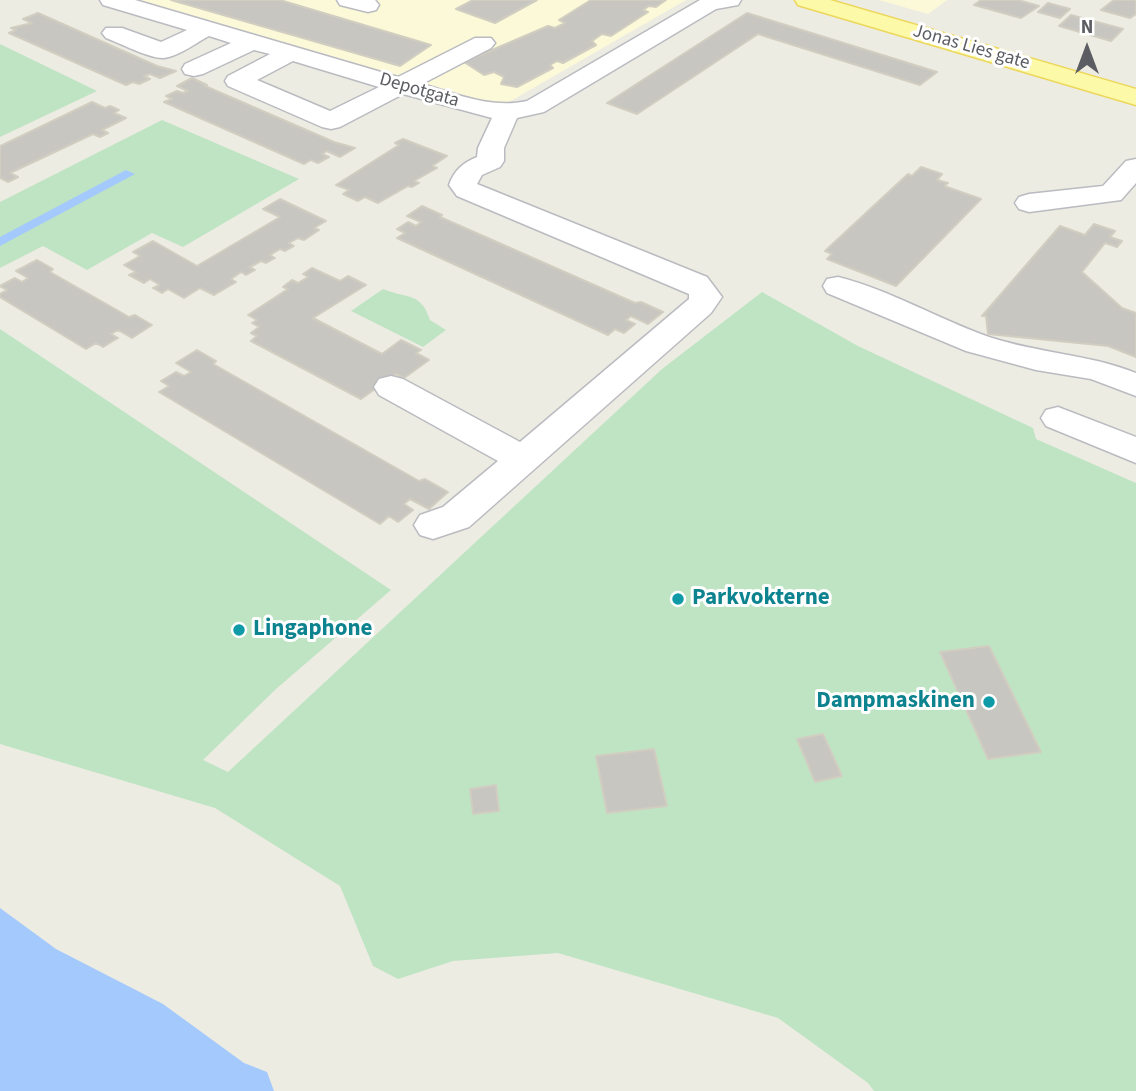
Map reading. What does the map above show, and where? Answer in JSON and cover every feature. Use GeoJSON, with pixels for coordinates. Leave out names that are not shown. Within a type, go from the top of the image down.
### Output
{"type":"FeatureCollection","features":[{"type":"Feature","properties":{"kind":"main road","name":"Jonas Lies gate"},"geometry":{"type":"LineString","coordinates":[[806,0],[1136,97]]}},
{"type":"Feature","properties":{"kind":"main road","name":"Jonas Lies gate"},"geometry":{"type":"LineString","coordinates":[[847,0],[1136,83]]}},
{"type":"Feature","properties":{"kind":"street","name":"Depotgata"},"geometry":{"type":"LineString","coordinates":[[111,0],[481,109],[506,113],[535,107],[716,1]]}},
{"type":"Feature","properties":{"kind":"street"},"geometry":{"type":"LineString","coordinates":[[114,33],[162,51],[206,29]]}},
{"type":"Feature","properties":{"kind":"street"},"geometry":{"type":"LineString","coordinates":[[194,69],[252,43]]}},
{"type":"Feature","properties":{"kind":"street"},"geometry":{"type":"LineString","coordinates":[[289,54],[237,81],[331,121],[483,43]]}},
{"type":"Feature","properties":{"kind":"street"},"geometry":{"type":"LineString","coordinates":[[281,101],[308,86]]}},
{"type":"Feature","properties":{"kind":"street"},"geometry":{"type":"LineString","coordinates":[[433,525],[456,517],[700,306],[706,297],[696,284],[467,190],[463,185],[464,178],[469,171],[490,161],[491,148],[506,113]]}},
{"type":"Feature","properties":{"kind":"street"},"geometry":{"type":"LineString","coordinates":[[1030,203],[1111,194],[1136,167]]}},
{"type":"Feature","properties":{"kind":"street"},"geometry":{"type":"LineString","coordinates":[[1110,223],[1136,190]]}},
{"type":"Feature","properties":{"kind":"street"},"geometry":{"type":"LineString","coordinates":[[838,286],[978,344],[1035,360],[1098,370],[1136,385]]}},
{"type":"Feature","properties":{"kind":"street"},"geometry":{"type":"LineString","coordinates":[[391,387],[522,459]]}},
{"type":"Feature","properties":{"kind":"street"},"geometry":{"type":"LineString","coordinates":[[1058,418],[1136,451]]}},
{"type":"Feature","properties":{"kind":"shaded area"},"geometry":{"type":"Polygon","coordinates":[[[141,0],[686,0],[502,106],[141,0]]]}},
{"type":"Feature","properties":{"kind":"shaded area"},"geometry":{"type":"Polygon","coordinates":[[[879,0],[947,0],[928,14],[879,0]]]}},
{"type":"Feature","properties":{"kind":"green space"},"geometry":{"type":"Polygon","coordinates":[[[0,44],[97,91],[0,137],[0,44]]]}},
{"type":"Feature","properties":{"kind":"green space"},"geometry":{"type":"Polygon","coordinates":[[[162,120],[299,179],[183,247],[152,233],[87,270],[43,246],[0,268],[0,202],[162,120]]]}},
{"type":"Feature","properties":{"kind":"green space"},"geometry":{"type":"Polygon","coordinates":[[[383,289],[418,301],[430,320],[446,330],[423,347],[351,311],[383,289]]]}},
{"type":"Feature","properties":{"kind":"green space"},"geometry":{"type":"Polygon","coordinates":[[[762,292],[858,346],[1033,428],[1036,439],[1136,483],[1136,1091],[874,1091],[868,1083],[778,1018],[558,953],[453,961],[398,979],[373,966],[340,886],[215,808],[0,744],[0,329],[391,590],[276,689],[203,760],[228,772],[662,369],[762,292]]]}},
{"type":"Feature","properties":{"kind":"water"},"geometry":{"type":"Polygon","coordinates":[[[126,170],[135,174],[0,246],[0,237],[126,170]]]}},
{"type":"Feature","properties":{"kind":"water"},"geometry":{"type":"Polygon","coordinates":[[[0,908],[56,949],[163,1004],[244,1063],[267,1072],[274,1091],[0,1091],[0,908]]]}},
{"type":"Feature","properties":{"kind":"building"},"geometry":{"type":"Polygon","coordinates":[[[171,0],[280,0],[431,45],[400,66],[171,0]]]}},
{"type":"Feature","properties":{"kind":"building"},"geometry":{"type":"Polygon","coordinates":[[[473,0],[537,0],[495,23],[456,9],[473,0]]]}},
{"type":"Feature","properties":{"kind":"building"},"geometry":{"type":"Polygon","coordinates":[[[591,0],[666,0],[656,7],[649,6],[643,10],[648,12],[611,36],[602,34],[592,41],[596,45],[563,63],[557,61],[550,65],[553,68],[517,87],[501,84],[504,77],[494,72],[484,75],[464,62],[548,26],[555,28],[565,23],[559,20],[591,0]]]}},
{"type":"Feature","properties":{"kind":"building"},"geometry":{"type":"Polygon","coordinates":[[[981,0],[1018,0],[1039,6],[1021,18],[974,5],[981,0]]]}},
{"type":"Feature","properties":{"kind":"building"},"geometry":{"type":"Polygon","coordinates":[[[1114,0],[1136,0],[1136,14],[1130,18],[1101,10],[1114,0]]]}},
{"type":"Feature","properties":{"kind":"building"},"geometry":{"type":"Polygon","coordinates":[[[1048,3],[1070,9],[1060,18],[1038,12],[1048,3]]]}},
{"type":"Feature","properties":{"kind":"building"},"geometry":{"type":"Polygon","coordinates":[[[38,13],[157,66],[176,71],[160,78],[150,74],[144,76],[150,79],[139,84],[133,82],[126,85],[9,33],[16,30],[11,28],[32,23],[23,19],[38,13]]]}},
{"type":"Feature","properties":{"kind":"building"},"geometry":{"type":"Polygon","coordinates":[[[747,13],[937,72],[920,85],[758,34],[637,114],[607,103],[747,13]]]}},
{"type":"Feature","properties":{"kind":"building"},"geometry":{"type":"Polygon","coordinates":[[[1071,15],[1123,29],[1111,41],[1059,26],[1071,15]]]}},
{"type":"Feature","properties":{"kind":"building"},"geometry":{"type":"Polygon","coordinates":[[[192,78],[334,142],[355,148],[340,157],[327,151],[322,154],[329,157],[318,163],[311,160],[304,164],[164,102],[172,99],[166,96],[177,91],[188,91],[177,86],[192,78]]]}},
{"type":"Feature","properties":{"kind":"building"},"geometry":{"type":"Polygon","coordinates":[[[92,102],[119,110],[114,113],[126,118],[102,130],[108,133],[100,137],[93,134],[10,173],[18,177],[8,182],[0,178],[0,146],[92,102]]]}},
{"type":"Feature","properties":{"kind":"building"},"geometry":{"type":"Polygon","coordinates":[[[403,139],[447,156],[432,166],[437,168],[414,181],[419,183],[408,186],[378,203],[365,197],[358,201],[343,194],[349,190],[336,185],[399,145],[395,143],[403,139]]]}},
{"type":"Feature","properties":{"kind":"building"},"geometry":{"type":"Polygon","coordinates":[[[921,167],[942,174],[937,180],[948,183],[944,186],[981,199],[896,286],[827,259],[832,254],[825,251],[908,174],[912,176],[921,167]]]}},
{"type":"Feature","properties":{"kind":"building"},"geometry":{"type":"Polygon","coordinates":[[[280,199],[326,221],[314,228],[319,230],[304,240],[298,238],[289,243],[294,246],[285,251],[280,249],[270,255],[275,258],[250,267],[255,270],[246,275],[241,272],[231,279],[236,282],[214,295],[200,288],[184,298],[168,289],[162,293],[153,288],[160,285],[150,279],[144,283],[129,275],[136,272],[124,265],[140,256],[133,252],[153,241],[197,266],[280,217],[263,209],[280,199]]]}},
{"type":"Feature","properties":{"kind":"building"},"geometry":{"type":"Polygon","coordinates":[[[422,206],[442,215],[440,217],[635,303],[641,302],[663,312],[648,324],[631,316],[626,320],[635,324],[624,333],[615,329],[608,335],[397,238],[405,233],[397,229],[408,222],[416,226],[421,222],[407,216],[422,206]]]}},
{"type":"Feature","properties":{"kind":"building"},"geometry":{"type":"Polygon","coordinates":[[[1094,224],[1115,231],[1110,237],[1122,241],[1117,247],[1105,243],[1082,272],[1122,308],[1136,313],[1136,357],[1108,346],[988,334],[986,316],[982,316],[1060,226],[1085,235],[1094,224]]]}},
{"type":"Feature","properties":{"kind":"building"},"geometry":{"type":"Polygon","coordinates":[[[37,260],[53,269],[50,272],[129,317],[135,315],[152,325],[132,338],[118,330],[111,334],[118,338],[103,347],[96,343],[86,349],[0,297],[0,294],[7,290],[0,286],[15,278],[22,282],[28,278],[16,271],[37,260]]]}},
{"type":"Feature","properties":{"kind":"building"},"geometry":{"type":"Polygon","coordinates":[[[312,268],[340,281],[348,276],[366,285],[313,318],[382,354],[401,340],[421,350],[416,353],[429,360],[404,378],[396,374],[361,399],[251,341],[257,336],[251,333],[259,327],[252,323],[257,320],[248,315],[288,289],[283,287],[292,280],[298,283],[308,277],[303,274],[312,268]]]}},
{"type":"Feature","properties":{"kind":"building"},"geometry":{"type":"Polygon","coordinates":[[[197,350],[216,361],[213,364],[419,481],[425,479],[448,492],[429,509],[410,499],[404,504],[413,510],[398,522],[389,516],[380,524],[159,392],[169,386],[161,381],[176,372],[184,376],[191,372],[176,363],[197,350]]]}},
{"type":"Feature","properties":{"kind":"building","name":"Dampmaskinen"},"geometry":{"type":"Polygon","coordinates":[[[989,646],[1041,752],[988,759],[940,652],[989,646]]]}},
{"type":"Feature","properties":{"kind":"building"},"geometry":{"type":"Polygon","coordinates":[[[823,734],[842,776],[815,782],[797,739],[823,734]]]}},
{"type":"Feature","properties":{"kind":"building"},"geometry":{"type":"Polygon","coordinates":[[[654,749],[667,806],[607,813],[596,756],[654,749]]]}},
{"type":"Feature","properties":{"kind":"building"},"geometry":{"type":"Polygon","coordinates":[[[496,785],[499,811],[473,814],[470,789],[496,785]]]}},
{"type":"Feature","properties":{"kind":"place","name":"Parkvokterne"},"geometry":{"type":"Point","coordinates":[678,599]}},
{"type":"Feature","properties":{"kind":"place","name":"Lingaphone"},"geometry":{"type":"Point","coordinates":[239,630]}},
{"type":"Feature","properties":{"kind":"place","name":"Dampmaskinen"},"geometry":{"type":"Point","coordinates":[989,702]}}]}
